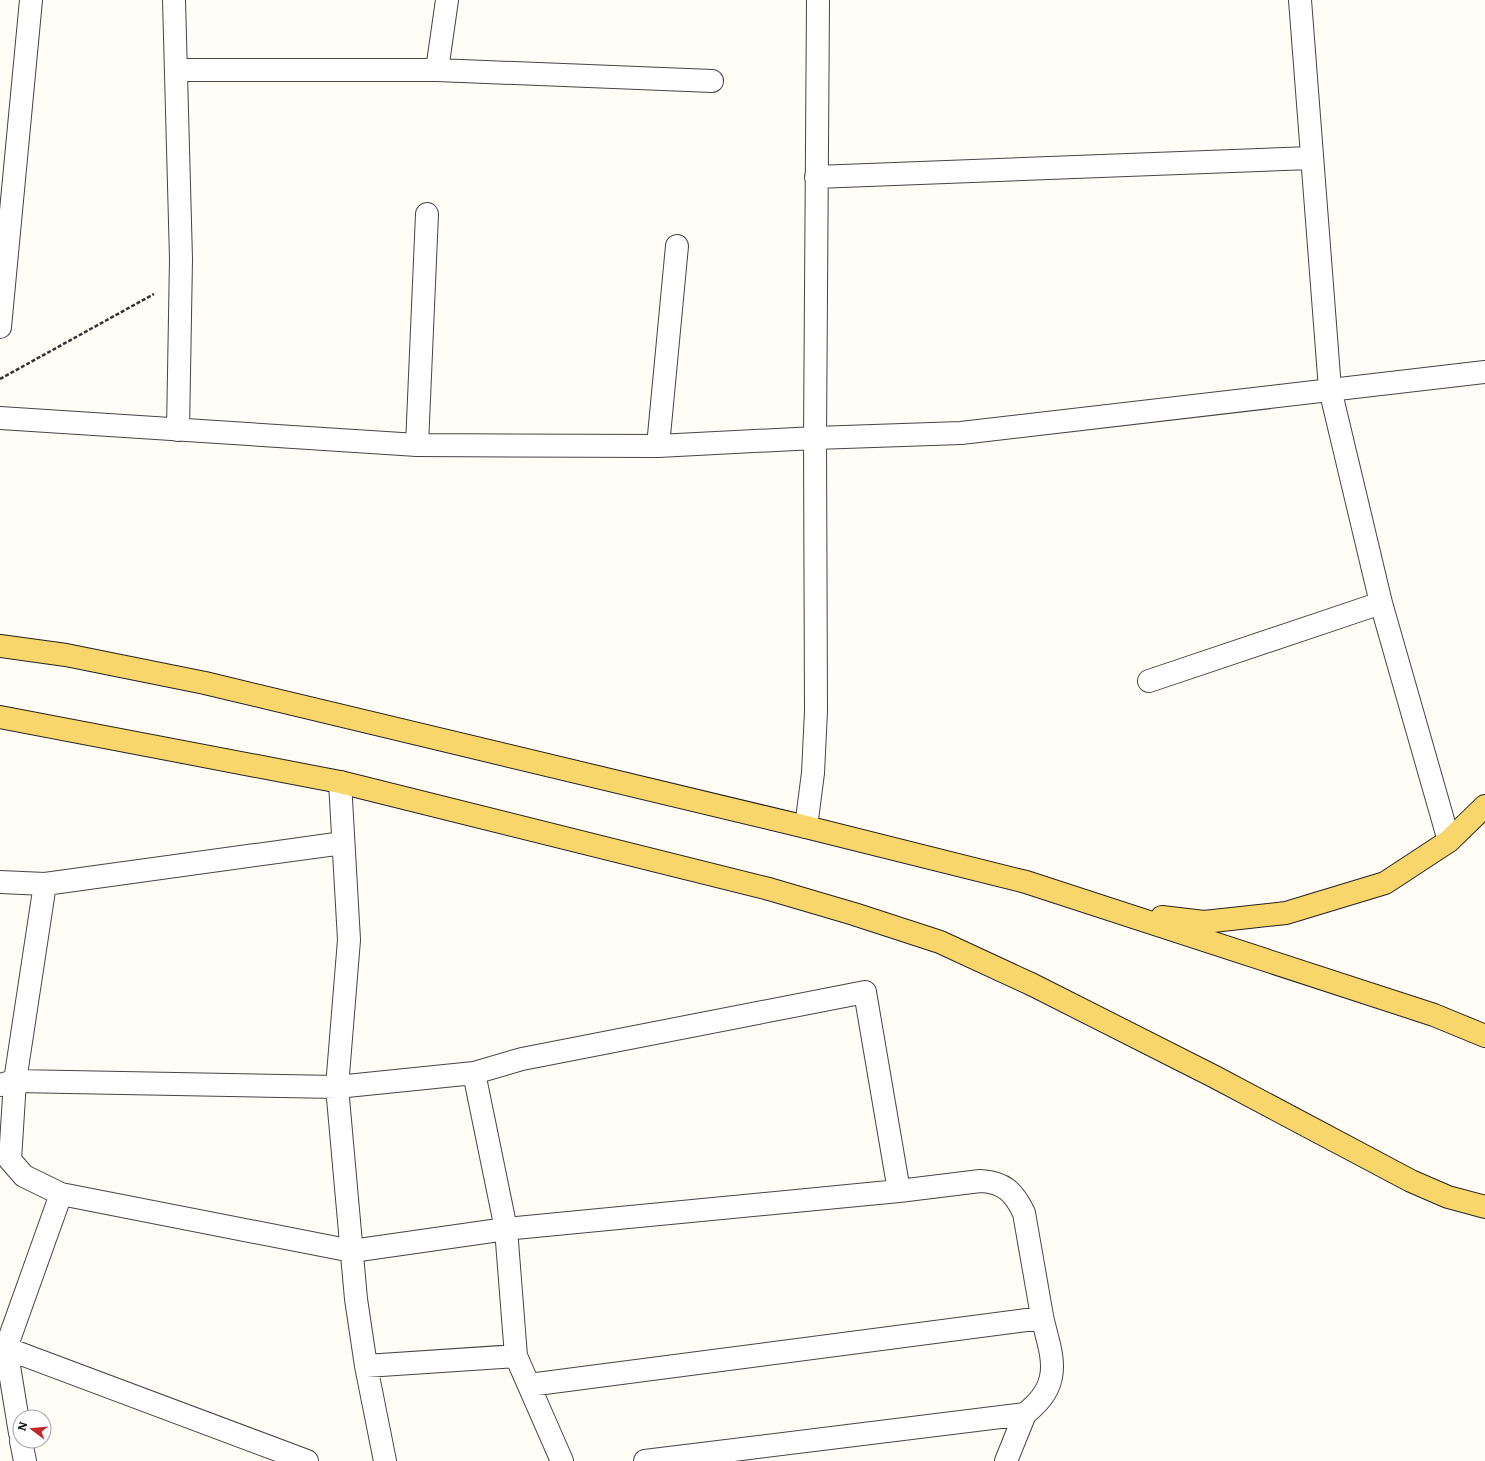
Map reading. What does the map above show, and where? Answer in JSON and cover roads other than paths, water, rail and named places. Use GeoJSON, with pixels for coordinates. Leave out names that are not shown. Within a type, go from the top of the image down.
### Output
{"type":"FeatureCollection","features":[{"type":"Feature","properties":{"kind":"main road"},"geometry":{"type":"LineString","coordinates":[[0,646],[66,655],[206,683],[806,826],[1026,882],[1434,1015],[1485,1036]]}},
{"type":"Feature","properties":{"kind":"main road"},"geometry":{"type":"LineString","coordinates":[[0,717],[340,782],[769,889],[854,914],[940,942],[1033,984],[1208,1073],[1411,1181],[1448,1197],[1485,1208]]}},
{"type":"Feature","properties":{"kind":"main road"},"geometry":{"type":"LineString","coordinates":[[1118,912],[1204,922],[1286,913],[1385,884],[1449,841],[1485,806]]}},
{"type":"Feature","properties":{"kind":"street"},"geometry":{"type":"LineString","coordinates":[[0,327],[31,0]]}},
{"type":"Feature","properties":{"kind":"street"},"geometry":{"type":"LineString","coordinates":[[174,0],[181,279],[178,430]]}},
{"type":"Feature","properties":{"kind":"street"},"geometry":{"type":"LineString","coordinates":[[437,70],[447,0]]}},
{"type":"Feature","properties":{"kind":"street"},"geometry":{"type":"LineString","coordinates":[[806,826],[813,773],[816,711],[815,438],[818,0]]}},
{"type":"Feature","properties":{"kind":"street"},"geometry":{"type":"LineString","coordinates":[[1300,0],[1330,389],[1381,603],[1449,841]]}},
{"type":"Feature","properties":{"kind":"street"},"geometry":{"type":"LineString","coordinates":[[176,70],[437,70],[712,81]]}},
{"type":"Feature","properties":{"kind":"street"},"geometry":{"type":"LineString","coordinates":[[816,177],[1312,158]]}},
{"type":"Feature","properties":{"kind":"street"},"geometry":{"type":"LineString","coordinates":[[417,445],[427,214]]}},
{"type":"Feature","properties":{"kind":"street"},"geometry":{"type":"LineString","coordinates":[[658,446],[677,246]]}},
{"type":"Feature","properties":{"kind":"street"},"geometry":{"type":"LineString","coordinates":[[0,418],[417,445],[658,446],[961,432],[1485,372]]}},
{"type":"Feature","properties":{"kind":"street"},"geometry":{"type":"LineString","coordinates":[[1149,681],[1381,603]]}},
{"type":"Feature","properties":{"kind":"street"},"geometry":{"type":"LineString","coordinates":[[340,782],[349,940],[337,1087],[356,1299],[366,1366],[385,1461]]}},
{"type":"Feature","properties":{"kind":"street"},"geometry":{"type":"LineString","coordinates":[[0,882],[45,884],[344,843]]}},
{"type":"Feature","properties":{"kind":"street"},"geometry":{"type":"LineString","coordinates":[[45,884],[7,1083],[10,1160],[24,1176],[61,1194],[352,1251],[506,1229],[990,1181],[1009,1190],[1018,1200],[1024,1213],[1042,1318],[1052,1365],[1051,1378],[1046,1390],[1037,1404],[1025,1414],[1006,1461]]}},
{"type":"Feature","properties":{"kind":"street"},"geometry":{"type":"LineString","coordinates":[[7,1083],[337,1087],[474,1073],[522,1059],[865,992],[899,1190]]}},
{"type":"Feature","properties":{"kind":"street"},"geometry":{"type":"LineString","coordinates":[[474,1073],[506,1229],[516,1356],[562,1461]]}},
{"type":"Feature","properties":{"kind":"street"},"geometry":{"type":"LineString","coordinates":[[15,1409],[3,1347],[61,1194]]}},
{"type":"Feature","properties":{"kind":"street"},"geometry":{"type":"LineString","coordinates":[[529,1385],[1042,1318]]}},
{"type":"Feature","properties":{"kind":"street"},"geometry":{"type":"LineString","coordinates":[[3,1347],[308,1461]]}},
{"type":"Feature","properties":{"kind":"street"},"geometry":{"type":"LineString","coordinates":[[366,1366],[516,1356]]}},
{"type":"Feature","properties":{"kind":"street"},"geometry":{"type":"LineString","coordinates":[[645,1461],[1025,1414]]}},
{"type":"Feature","properties":{"kind":"street"},"geometry":{"type":"LineString","coordinates":[[23,1449],[25,1461]]}}]}
